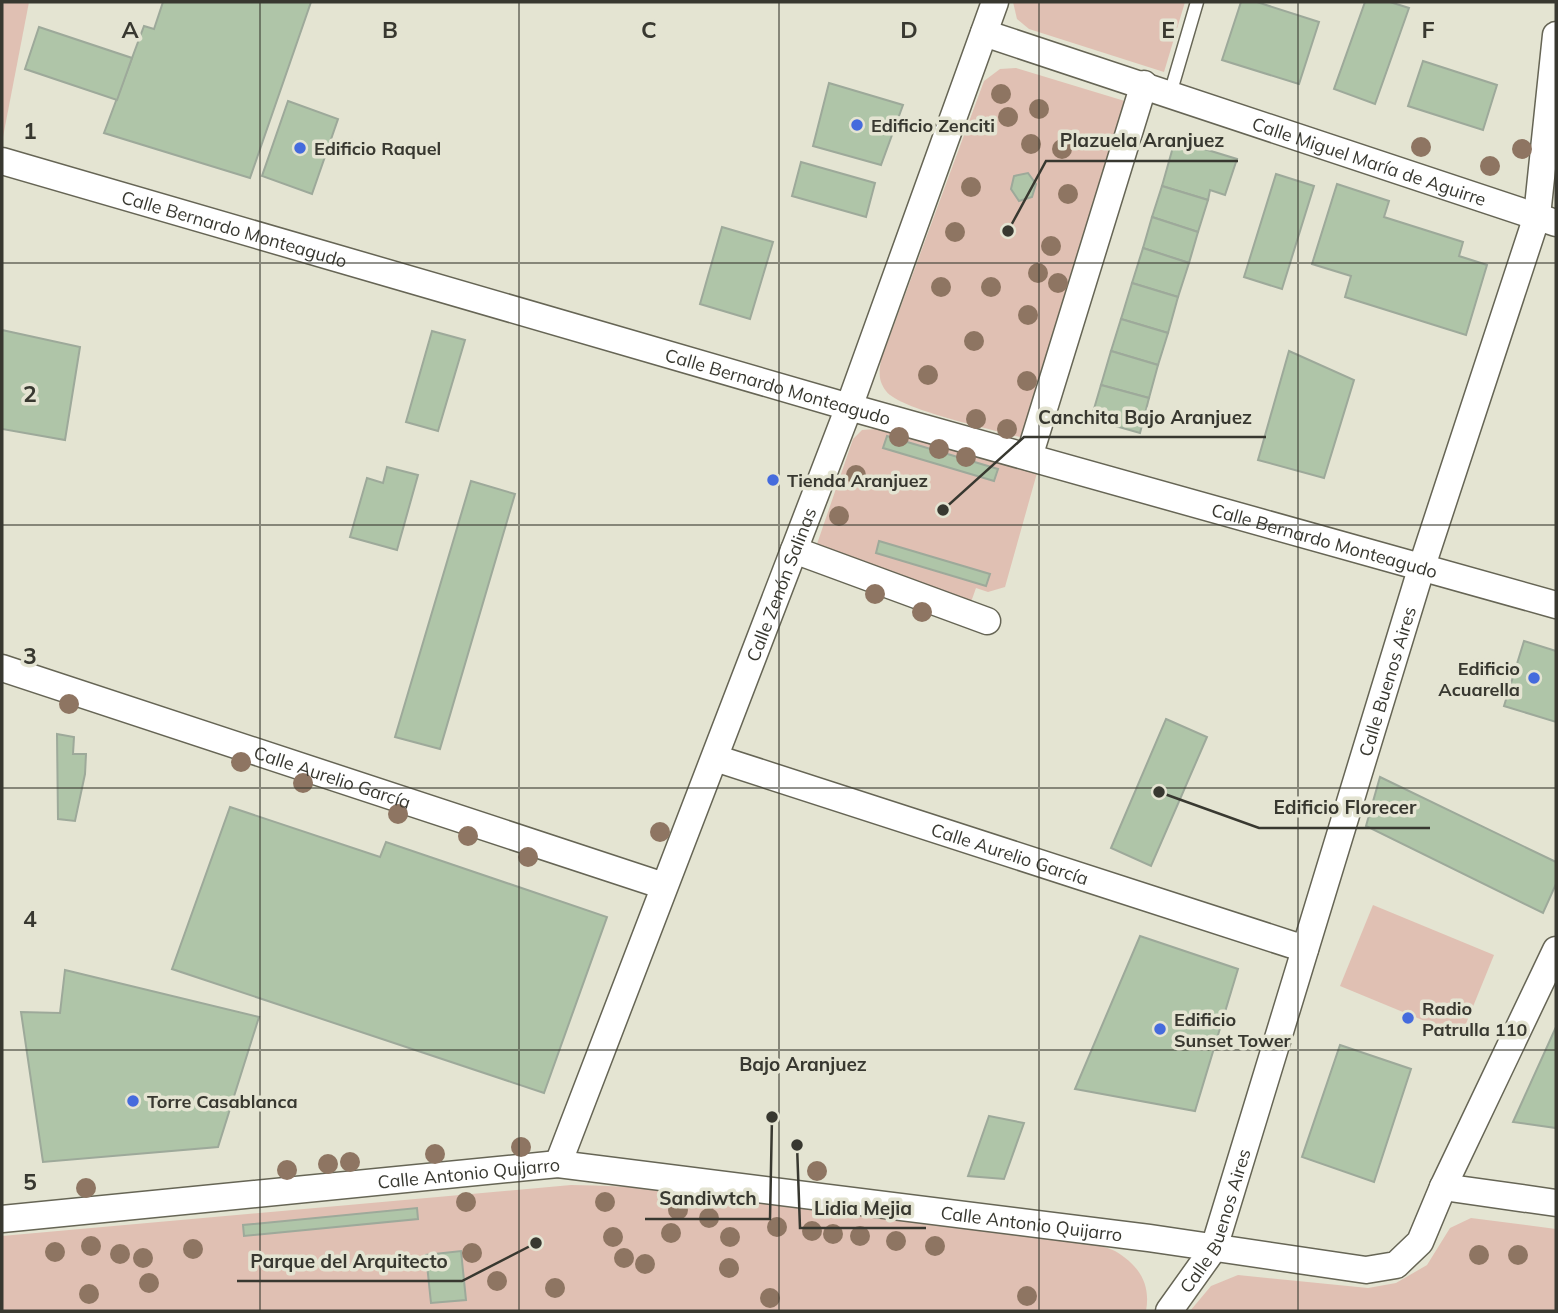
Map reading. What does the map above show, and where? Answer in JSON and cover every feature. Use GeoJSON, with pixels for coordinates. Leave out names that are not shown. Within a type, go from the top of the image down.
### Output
{"type":"FeatureCollection","features":[{"type":"Feature","properties":{"kind":"street","name":"Calle Zenón Salinas"},"geometry":{"type":"LineString","coordinates":[[558,1164],[849,407],[994,2]]}},
{"type":"Feature","properties":{"kind":"street","name":"Calle Miguel María de Aguirre"},"geometry":{"type":"LineString","coordinates":[[984,33],[1546,219]]}},
{"type":"Feature","properties":{"kind":"street","name":"Calle Buenos Aires"},"geometry":{"type":"LineString","coordinates":[[1169,1311],[1214,1248],[1422,566],[1546,219],[1556,35]]}},
{"type":"Feature","properties":{"kind":"street"},"geometry":{"type":"LineString","coordinates":[[1029,457],[1144,84]]}},
{"type":"Feature","properties":{"kind":"street","name":"Calle Bernardo Monteagudo"},"geometry":{"type":"LineString","coordinates":[[2,161],[849,407],[1556,605]]}},
{"type":"Feature","properties":{"kind":"street"},"geometry":{"type":"LineString","coordinates":[[794,551],[987,621]]}},
{"type":"Feature","properties":{"kind":"street","name":"Calle Aurelio García"},"geometry":{"type":"LineString","coordinates":[[2,668],[664,886]]}},
{"type":"Feature","properties":{"kind":"street","name":"Calle Aurelio García"},"geometry":{"type":"LineString","coordinates":[[715,758],[1305,950]]}},
{"type":"Feature","properties":{"kind":"street","name":"Calle Antonio Quijarro"},"geometry":{"type":"LineString","coordinates":[[2,1219],[558,1164],[1366,1270],[1396,1265],[1420,1242],[1443,1187],[1556,950]]}},
{"type":"Feature","properties":{"kind":"street"},"geometry":{"type":"LineString","coordinates":[[1443,1187],[1556,1203]]}},
{"type":"Feature","properties":{"kind":"lane"},"geometry":{"type":"LineString","coordinates":[[1170,94],[1198,2]]}},
{"type":"Feature","properties":{"kind":"shaded area"},"geometry":{"type":"Polygon","coordinates":[[[2,2],[29,2],[2,142],[2,2]]]}},
{"type":"Feature","properties":{"kind":"shaded area"},"geometry":{"type":"Polygon","coordinates":[[[1013,2],[1185,2],[1164,72],[1029,29],[1017,19],[1013,2]]]}},
{"type":"Feature","properties":{"kind":"shaded area"},"geometry":{"type":"Polygon","coordinates":[[[1016,68],[1128,102],[1023,438],[950,419],[910,405],[886,391],[880,372],[881,360],[984,81],[1000,69],[1016,68]]]}},
{"type":"Feature","properties":{"kind":"shaded area"},"geometry":{"type":"Polygon","coordinates":[[[888,428],[1037,473],[1005,587],[988,592],[976,588],[971,602],[817,544],[853,439],[862,430],[888,428]]]}},
{"type":"Feature","properties":{"kind":"shaded area"},"geometry":{"type":"Polygon","coordinates":[[[1373,905],[1494,955],[1461,1036],[1340,986],[1373,905]]]}},
{"type":"Feature","properties":{"kind":"shaded area"},"geometry":{"type":"Polygon","coordinates":[[[571,1185],[682,1190],[738,1196],[1096,1245],[1115,1251],[1137,1269],[1147,1292],[1146,1311],[2,1311],[2,1236],[571,1185]]]}},
{"type":"Feature","properties":{"kind":"shaded area"},"geometry":{"type":"Polygon","coordinates":[[[1471,1218],[1556,1229],[1556,1311],[1190,1311],[1211,1286],[1238,1275],[1368,1288],[1396,1283],[1427,1265],[1450,1228],[1471,1218]]]}},
{"type":"Feature","properties":{"kind":"building"},"geometry":{"type":"Polygon","coordinates":[[[163,2],[311,2],[250,178],[104,133],[144,26],[154,29],[163,2]]]}},
{"type":"Feature","properties":{"kind":"building"},"geometry":{"type":"Polygon","coordinates":[[[1241,2],[1257,2],[1319,22],[1299,84],[1222,60],[1241,2]]]}},
{"type":"Feature","properties":{"kind":"building"},"geometry":{"type":"Polygon","coordinates":[[[1365,2],[1390,2],[1409,8],[1375,104],[1334,89],[1365,2]]]}},
{"type":"Feature","properties":{"kind":"building"},"geometry":{"type":"Polygon","coordinates":[[[39,27],[132,58],[117,100],[25,69],[39,27]]]}},
{"type":"Feature","properties":{"kind":"building"},"geometry":{"type":"Polygon","coordinates":[[[1423,61],[1497,85],[1483,130],[1408,106],[1423,61]]]}},
{"type":"Feature","properties":{"kind":"building","name":"Edificio Zenciti"},"geometry":{"type":"Polygon","coordinates":[[[829,83],[903,105],[881,165],[813,146],[829,83]]]}},
{"type":"Feature","properties":{"kind":"building","name":"Edificio Raquel"},"geometry":{"type":"Polygon","coordinates":[[[288,101],[338,119],[312,194],[262,176],[288,101]]]}},
{"type":"Feature","properties":{"kind":"building"},"geometry":{"type":"Polygon","coordinates":[[[1175,140],[1237,159],[1225,195],[1210,190],[1208,200],[1162,186],[1175,140]]]}},
{"type":"Feature","properties":{"kind":"building"},"geometry":{"type":"Polygon","coordinates":[[[801,162],[875,183],[866,217],[792,196],[801,162]]]}},
{"type":"Feature","properties":{"kind":"building"},"geometry":{"type":"Polygon","coordinates":[[[1028,173],[1036,184],[1032,197],[1019,201],[1011,189],[1014,176],[1028,173]]]}},
{"type":"Feature","properties":{"kind":"building"},"geometry":{"type":"Polygon","coordinates":[[[1276,174],[1314,186],[1282,289],[1244,277],[1276,174]]]}},
{"type":"Feature","properties":{"kind":"building"},"geometry":{"type":"Polygon","coordinates":[[[1337,184],[1389,201],[1384,217],[1463,242],[1459,256],[1487,265],[1466,335],[1345,297],[1351,276],[1312,264],[1337,184]]]}},
{"type":"Feature","properties":{"kind":"building"},"geometry":{"type":"Polygon","coordinates":[[[1162,186],[1208,200],[1198,232],[1152,217],[1162,186]]]}},
{"type":"Feature","properties":{"kind":"building"},"geometry":{"type":"Polygon","coordinates":[[[1152,217],[1198,232],[1189,263],[1143,248],[1152,217]]]}},
{"type":"Feature","properties":{"kind":"building"},"geometry":{"type":"Polygon","coordinates":[[[722,227],[773,242],[750,319],[700,304],[722,227]]]}},
{"type":"Feature","properties":{"kind":"building"},"geometry":{"type":"Polygon","coordinates":[[[1143,248],[1189,263],[1178,297],[1132,283],[1143,248]]]}},
{"type":"Feature","properties":{"kind":"building"},"geometry":{"type":"Polygon","coordinates":[[[1132,283],[1178,297],[1168,333],[1121,319],[1132,283]]]}},
{"type":"Feature","properties":{"kind":"building"},"geometry":{"type":"Polygon","coordinates":[[[1121,319],[1168,333],[1158,365],[1111,351],[1121,319]]]}},
{"type":"Feature","properties":{"kind":"building"},"geometry":{"type":"Polygon","coordinates":[[[2,330],[80,347],[65,440],[2,429],[2,330]]]}},
{"type":"Feature","properties":{"kind":"building"},"geometry":{"type":"Polygon","coordinates":[[[432,331],[465,340],[438,431],[406,422],[432,331]]]}},
{"type":"Feature","properties":{"kind":"building"},"geometry":{"type":"Polygon","coordinates":[[[1111,351],[1158,365],[1149,398],[1101,385],[1111,351]]]}},
{"type":"Feature","properties":{"kind":"building"},"geometry":{"type":"Polygon","coordinates":[[[1289,351],[1354,380],[1324,478],[1258,460],[1289,351]]]}},
{"type":"Feature","properties":{"kind":"building"},"geometry":{"type":"Polygon","coordinates":[[[1101,385],[1149,398],[1140,433],[1091,419],[1101,385]]]}},
{"type":"Feature","properties":{"kind":"building"},"geometry":{"type":"Polygon","coordinates":[[[887,436],[998,469],[994,481],[883,448],[887,436]]]}},
{"type":"Feature","properties":{"kind":"building"},"geometry":{"type":"Polygon","coordinates":[[[387,467],[418,475],[397,550],[350,537],[367,478],[383,483],[387,467]]]}},
{"type":"Feature","properties":{"kind":"building"},"geometry":{"type":"Polygon","coordinates":[[[471,481],[515,494],[440,749],[395,737],[471,481]]]}},
{"type":"Feature","properties":{"kind":"building"},"geometry":{"type":"Polygon","coordinates":[[[879,541],[990,574],[986,586],[876,553],[879,541]]]}},
{"type":"Feature","properties":{"kind":"building","name":"Edificio Acuarella"},"geometry":{"type":"Polygon","coordinates":[[[1524,641],[1556,651],[1556,722],[1504,706],[1524,641]]]}},
{"type":"Feature","properties":{"kind":"building"},"geometry":{"type":"Polygon","coordinates":[[[1166,719],[1207,737],[1151,866],[1111,848],[1166,719]]]}},
{"type":"Feature","properties":{"kind":"building"},"geometry":{"type":"Polygon","coordinates":[[[57,734],[74,737],[73,754],[86,754],[85,774],[75,821],[58,819],[57,734]]]}},
{"type":"Feature","properties":{"kind":"building"},"geometry":{"type":"Polygon","coordinates":[[[1380,777],[1556,862],[1556,884],[1543,913],[1366,826],[1380,777]]]}},
{"type":"Feature","properties":{"kind":"building"},"geometry":{"type":"Polygon","coordinates":[[[230,807],[380,857],[386,842],[607,917],[544,1093],[172,969],[230,807]]]}},
{"type":"Feature","properties":{"kind":"building","name":"Edificio Sunset Tower"},"geometry":{"type":"Polygon","coordinates":[[[1140,936],[1238,969],[1195,1111],[1075,1089],[1140,936]]]}},
{"type":"Feature","properties":{"kind":"building","name":"Torre Casablanca"},"geometry":{"type":"Polygon","coordinates":[[[65,970],[259,1017],[218,1147],[43,1162],[21,1012],[60,1013],[65,970]]]}},
{"type":"Feature","properties":{"kind":"building"},"geometry":{"type":"Polygon","coordinates":[[[1556,1027],[1556,1128],[1513,1122],[1556,1027]]]}},
{"type":"Feature","properties":{"kind":"building"},"geometry":{"type":"Polygon","coordinates":[[[1340,1045],[1411,1069],[1374,1182],[1302,1157],[1340,1045]]]}},
{"type":"Feature","properties":{"kind":"building"},"geometry":{"type":"Polygon","coordinates":[[[989,1116],[1024,1123],[1004,1179],[968,1176],[989,1116]]]}},
{"type":"Feature","properties":{"kind":"building"},"geometry":{"type":"Polygon","coordinates":[[[417,1208],[418,1219],[244,1236],[243,1225],[417,1208]]]}},
{"type":"Feature","properties":{"kind":"building"},"geometry":{"type":"Polygon","coordinates":[[[461,1251],[466,1300],[431,1303],[426,1255],[461,1251]]]}},
{"type":"Feature","properties":{"kind":"place","name":"Edificio Zenciti"},"geometry":{"type":"Point","coordinates":[857,125]}},
{"type":"Feature","properties":{"kind":"place","name":"Edificio Raquel"},"geometry":{"type":"Point","coordinates":[300,148]}},
{"type":"Feature","properties":{"kind":"place","name":"Plazuela Aranjuez"},"geometry":{"type":"Point","coordinates":[1008,231]}},
{"type":"Feature","properties":{"kind":"place","name":"Tienda Aranjuez"},"geometry":{"type":"Point","coordinates":[773,480]}},
{"type":"Feature","properties":{"kind":"place","name":"Canchita Bajo Aranjuez"},"geometry":{"type":"Point","coordinates":[943,510]}},
{"type":"Feature","properties":{"kind":"place","name":"Edificio Acuarella"},"geometry":{"type":"Point","coordinates":[1534,678]}},
{"type":"Feature","properties":{"kind":"place","name":"Edificio Florecer"},"geometry":{"type":"Point","coordinates":[1159,792]}},
{"type":"Feature","properties":{"kind":"place","name":"Radio Patrulla 110"},"geometry":{"type":"Point","coordinates":[1408,1018]}},
{"type":"Feature","properties":{"kind":"place","name":"Edificio Sunset Tower"},"geometry":{"type":"Point","coordinates":[1160,1029]}},
{"type":"Feature","properties":{"kind":"place","name":"Torre Casablanca"},"geometry":{"type":"Point","coordinates":[133,1101]}},
{"type":"Feature","properties":{"kind":"place","name":"Sandiwtch"},"geometry":{"type":"Point","coordinates":[772,1117]}},
{"type":"Feature","properties":{"kind":"place","name":"Lidia Mejia"},"geometry":{"type":"Point","coordinates":[797,1145]}},
{"type":"Feature","properties":{"kind":"place","name":"Parque del Arquitecto"},"geometry":{"type":"Point","coordinates":[536,1243]}},
{"type":"Feature","properties":{"kind":"district","name":"Bajo Aranjuez"},"geometry":{"type":"Point","coordinates":[803,1064]}}]}
